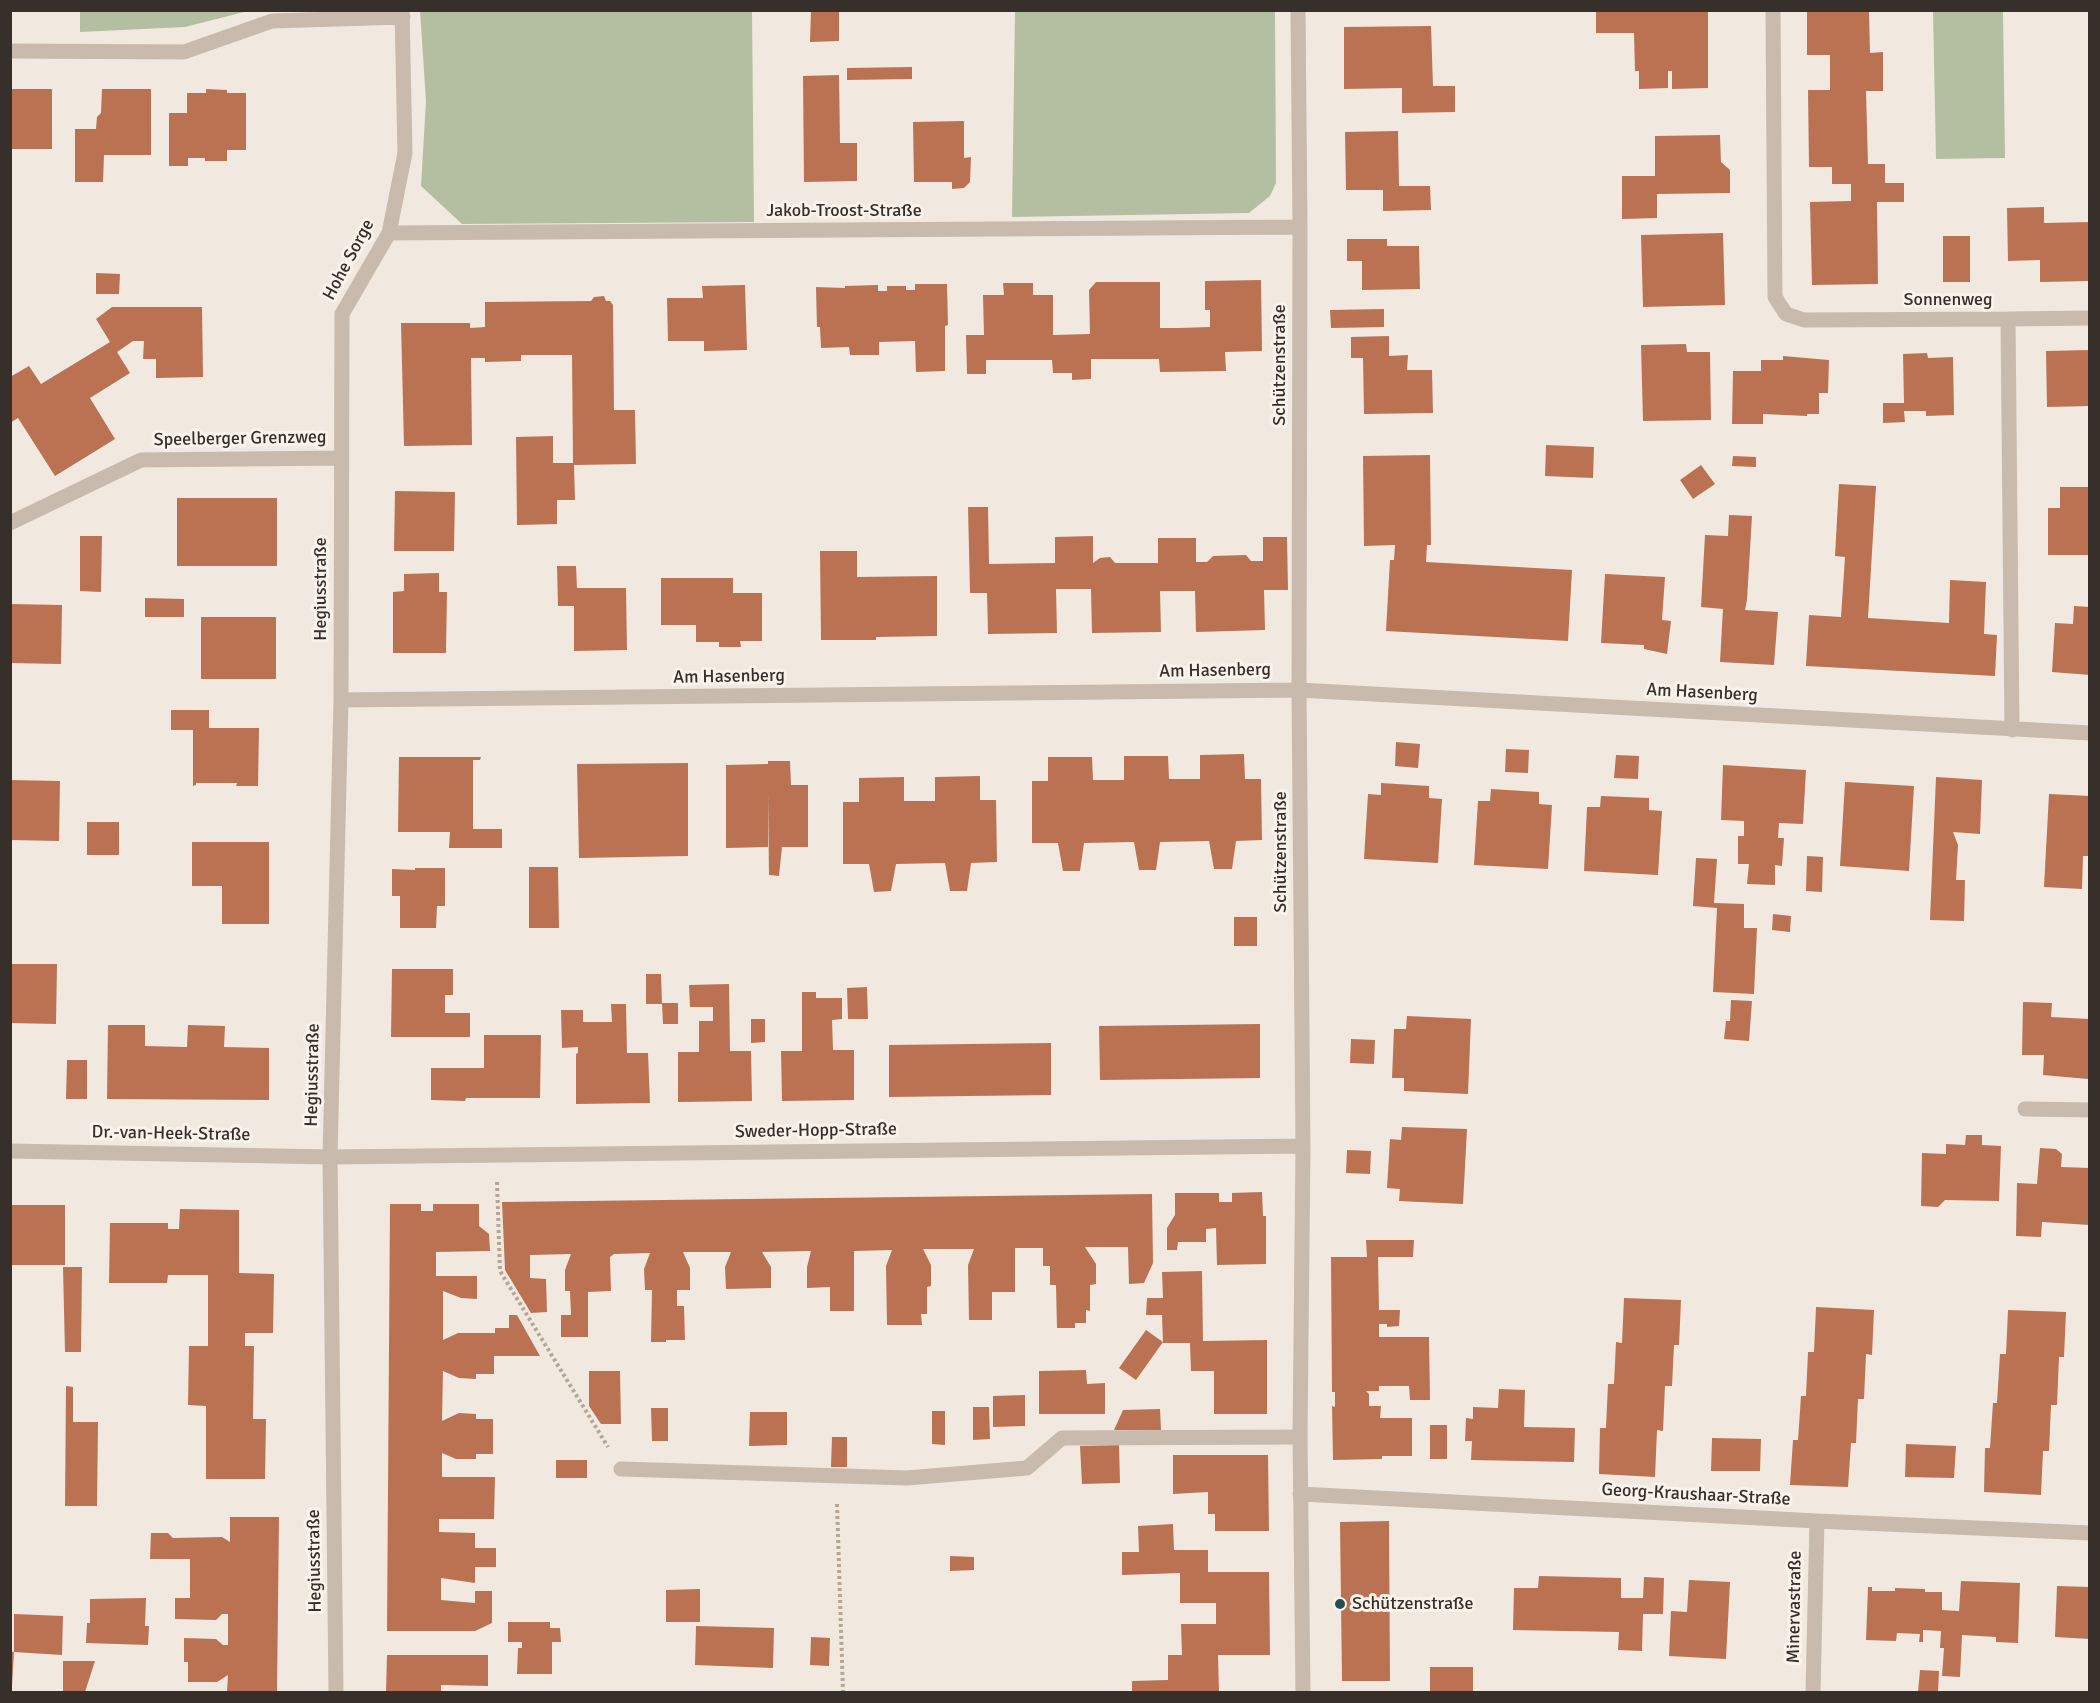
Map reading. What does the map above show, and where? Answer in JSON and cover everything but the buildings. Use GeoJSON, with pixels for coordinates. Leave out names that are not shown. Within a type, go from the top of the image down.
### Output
{"type":"FeatureCollection","features":[{"type":"Feature","properties":{"kind":"street","name":"Schützenstraße"},"geometry":{"type":"LineString","coordinates":[[1298,10],[1299,690],[1303,1146],[1300,1494],[1303,1692]]}},
{"type":"Feature","properties":{"kind":"street","name":"Sonnenweg"},"geometry":{"type":"LineString","coordinates":[[1773,10],[1775,297],[1786,314],[1804,320],[2008,319],[2012,730]]}},
{"type":"Feature","properties":{"kind":"street"},"geometry":{"type":"LineString","coordinates":[[10,51],[184,52],[272,21],[403,14]]}},
{"type":"Feature","properties":{"kind":"street","name":"Hohe Sorge"},"geometry":{"type":"LineString","coordinates":[[341,458],[342,314],[389,233],[405,153],[403,14]]}},
{"type":"Feature","properties":{"kind":"street","name":"Jakob-Troost-Straße"},"geometry":{"type":"LineString","coordinates":[[389,233],[1300,227]]}},
{"type":"Feature","properties":{"kind":"street"},"geometry":{"type":"LineString","coordinates":[[2008,319],[2090,318]]}},
{"type":"Feature","properties":{"kind":"street","name":"Speelberger Grenzweg"},"geometry":{"type":"LineString","coordinates":[[10,523],[141,460],[341,458]]}},
{"type":"Feature","properties":{"kind":"street","name":"Hegiusstraße"},"geometry":{"type":"LineString","coordinates":[[336,1692],[330,1157],[340,700],[341,458]]}},
{"type":"Feature","properties":{"kind":"street","name":"Am Hasenberg"},"geometry":{"type":"LineString","coordinates":[[340,700],[1299,690],[2090,733]]}},
{"type":"Feature","properties":{"kind":"street"},"geometry":{"type":"LineString","coordinates":[[2025,1109],[2090,1110]]}},
{"type":"Feature","properties":{"kind":"street","name":"Sweder-Hopp-Straße"},"geometry":{"type":"LineString","coordinates":[[330,1157],[1303,1146]]}},
{"type":"Feature","properties":{"kind":"street","name":"Dr.-van-Heek-Straße"},"geometry":{"type":"LineString","coordinates":[[10,1151],[330,1157]]}},
{"type":"Feature","properties":{"kind":"street"},"geometry":{"type":"LineString","coordinates":[[621,1469],[907,1478],[1027,1468],[1062,1438],[1300,1437]]}},
{"type":"Feature","properties":{"kind":"street","name":"Georg-Kraushaar-Straße"},"geometry":{"type":"LineString","coordinates":[[1300,1494],[2090,1533]]}},
{"type":"Feature","properties":{"kind":"street","name":"Minervastraße"},"geometry":{"type":"LineString","coordinates":[[1813,1692],[1817,1521]]}},
{"type":"Feature","properties":{"kind":"path"},"geometry":{"type":"LineString","coordinates":[[497,1155],[500,1271],[621,1469]]}},
{"type":"Feature","properties":{"kind":"path"},"geometry":{"type":"LineString","coordinates":[[836,1475],[843,1692]]}},
{"type":"Feature","properties":{"kind":"green space"},"geometry":{"type":"Polygon","coordinates":[[[80,10],[248,11],[185,27],[80,32],[80,10]]]}},
{"type":"Feature","properties":{"kind":"green space"},"geometry":{"type":"Polygon","coordinates":[[[420,11],[752,11],[754,222],[462,224],[421,186],[426,101],[420,11]]]}},
{"type":"Feature","properties":{"kind":"green space"},"geometry":{"type":"Polygon","coordinates":[[[1015,11],[1275,11],[1276,183],[1270,196],[1249,213],[1012,217],[1015,11]]]}},
{"type":"Feature","properties":{"kind":"green space"},"geometry":{"type":"Polygon","coordinates":[[[1933,11],[2003,11],[2005,158],[1936,159],[1933,11]]]}},
{"type":"Feature","properties":{"kind":"place","name":"Schützenstraße"},"geometry":{"type":"Point","coordinates":[1340,1604]}}]}
